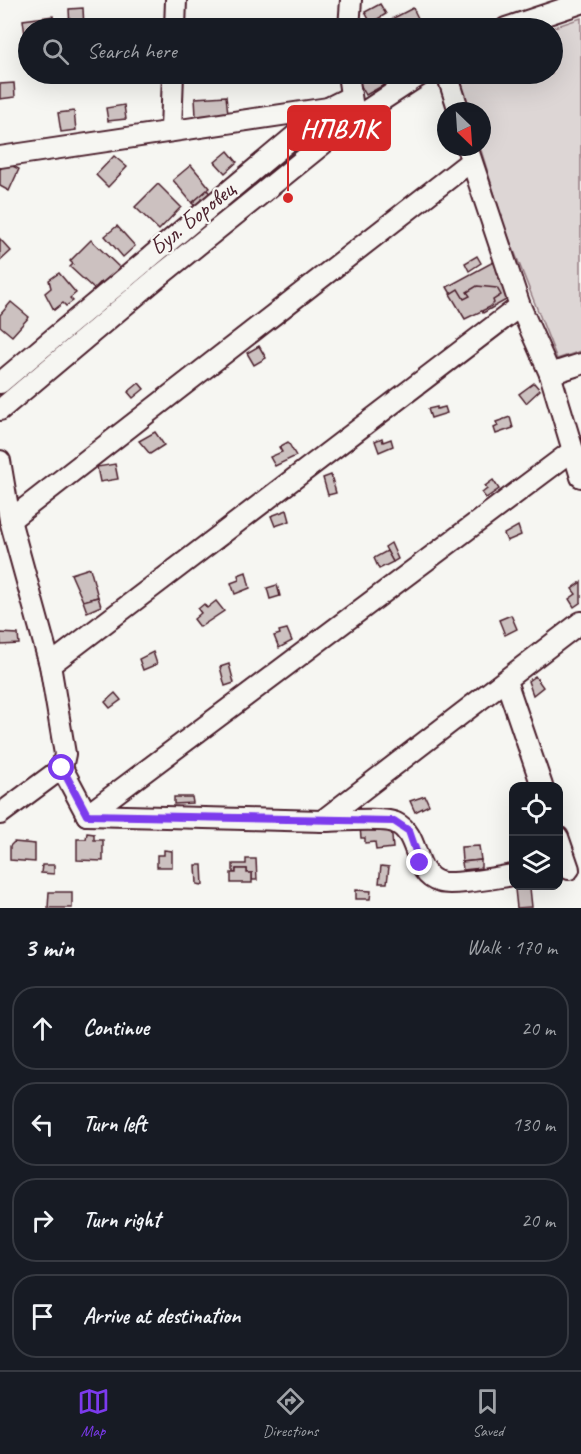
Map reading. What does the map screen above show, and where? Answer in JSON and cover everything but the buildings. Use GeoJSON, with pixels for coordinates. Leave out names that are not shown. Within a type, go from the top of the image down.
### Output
{"type":"FeatureCollection","features":[{"type":"Feature","properties":{"kind":"street"},"geometry":{"type":"LineString","coordinates":[[175,18],[176,0]]}},
{"type":"Feature","properties":{"kind":"street"},"geometry":{"type":"LineString","coordinates":[[350,18],[351,0]]}},
{"type":"Feature","properties":{"kind":"street"},"geometry":{"type":"LineString","coordinates":[[536,18],[581,3]]}},
{"type":"Feature","properties":{"kind":"street"},"geometry":{"type":"LineString","coordinates":[[171,130],[173,84]]}},
{"type":"Feature","properties":{"kind":"street"},"geometry":{"type":"LineString","coordinates":[[349,84],[355,118]]}},
{"type":"Feature","properties":{"kind":"street","name":"Бул. Боровец"},"geometry":{"type":"LineString","coordinates":[[0,410],[355,118],[407,84]]}},
{"type":"Feature","properties":{"kind":"street"},"geometry":{"type":"LineString","coordinates":[[450,84],[456,102]]}},
{"type":"Feature","properties":{"kind":"street"},"geometry":{"type":"LineString","coordinates":[[0,383],[328,108],[350,97]]}},
{"type":"Feature","properties":{"kind":"street"},"geometry":{"type":"LineString","coordinates":[[0,157],[328,108]]}},
{"type":"Feature","properties":{"kind":"street"},"geometry":{"type":"LineString","coordinates":[[10,520],[466,156]]}},
{"type":"Feature","properties":{"kind":"street"},"geometry":{"type":"LineString","coordinates":[[470,156],[520,306],[550,374],[581,477]]}},
{"type":"Feature","properties":{"kind":"street"},"geometry":{"type":"LineString","coordinates":[[50,665],[520,306]]}},
{"type":"Feature","properties":{"kind":"street"},"geometry":{"type":"LineString","coordinates":[[550,374],[581,364]]}},
{"type":"Feature","properties":{"kind":"street"},"geometry":{"type":"LineString","coordinates":[[87,815],[572,451]]}},
{"type":"Feature","properties":{"kind":"street"},"geometry":{"type":"LineString","coordinates":[[0,461],[10,520],[50,665],[65,754],[62,768],[87,815]]}},
{"type":"Feature","properties":{"kind":"street"},"geometry":{"type":"LineString","coordinates":[[322,821],[581,622]]}},
{"type":"Feature","properties":{"kind":"street"},"geometry":{"type":"LineString","coordinates":[[506,681],[541,782]]}},
{"type":"Feature","properties":{"kind":"street"},"geometry":{"type":"LineString","coordinates":[[0,814],[62,768]]}},
{"type":"Feature","properties":{"kind":"street"},"geometry":{"type":"LineString","coordinates":[[87,815],[394,821],[409,831],[420,863],[429,878],[442,883],[509,875]]}},
{"type":"Feature","properties":{"kind":"street"},"geometry":{"type":"LineString","coordinates":[[563,850],[570,869]]}},
{"type":"Feature","properties":{"kind":"shaded area"},"geometry":{"type":"Polygon","coordinates":[[[581,18],[581,351],[557,359],[505,228],[483,156],[491,156],[491,102],[466,102],[460,84],[563,84],[563,24],[581,18]]]}},
{"type":"Feature","properties":{"kind":"place","name":"НПВЛК"},"geometry":{"type":"Point","coordinates":[288,198]}},
{"type":"Feature","properties":{"kind":"route"},"geometry":{"type":"LineString","coordinates":[[62,768],[87,815],[394,821],[409,831],[420,863]]}}]}
